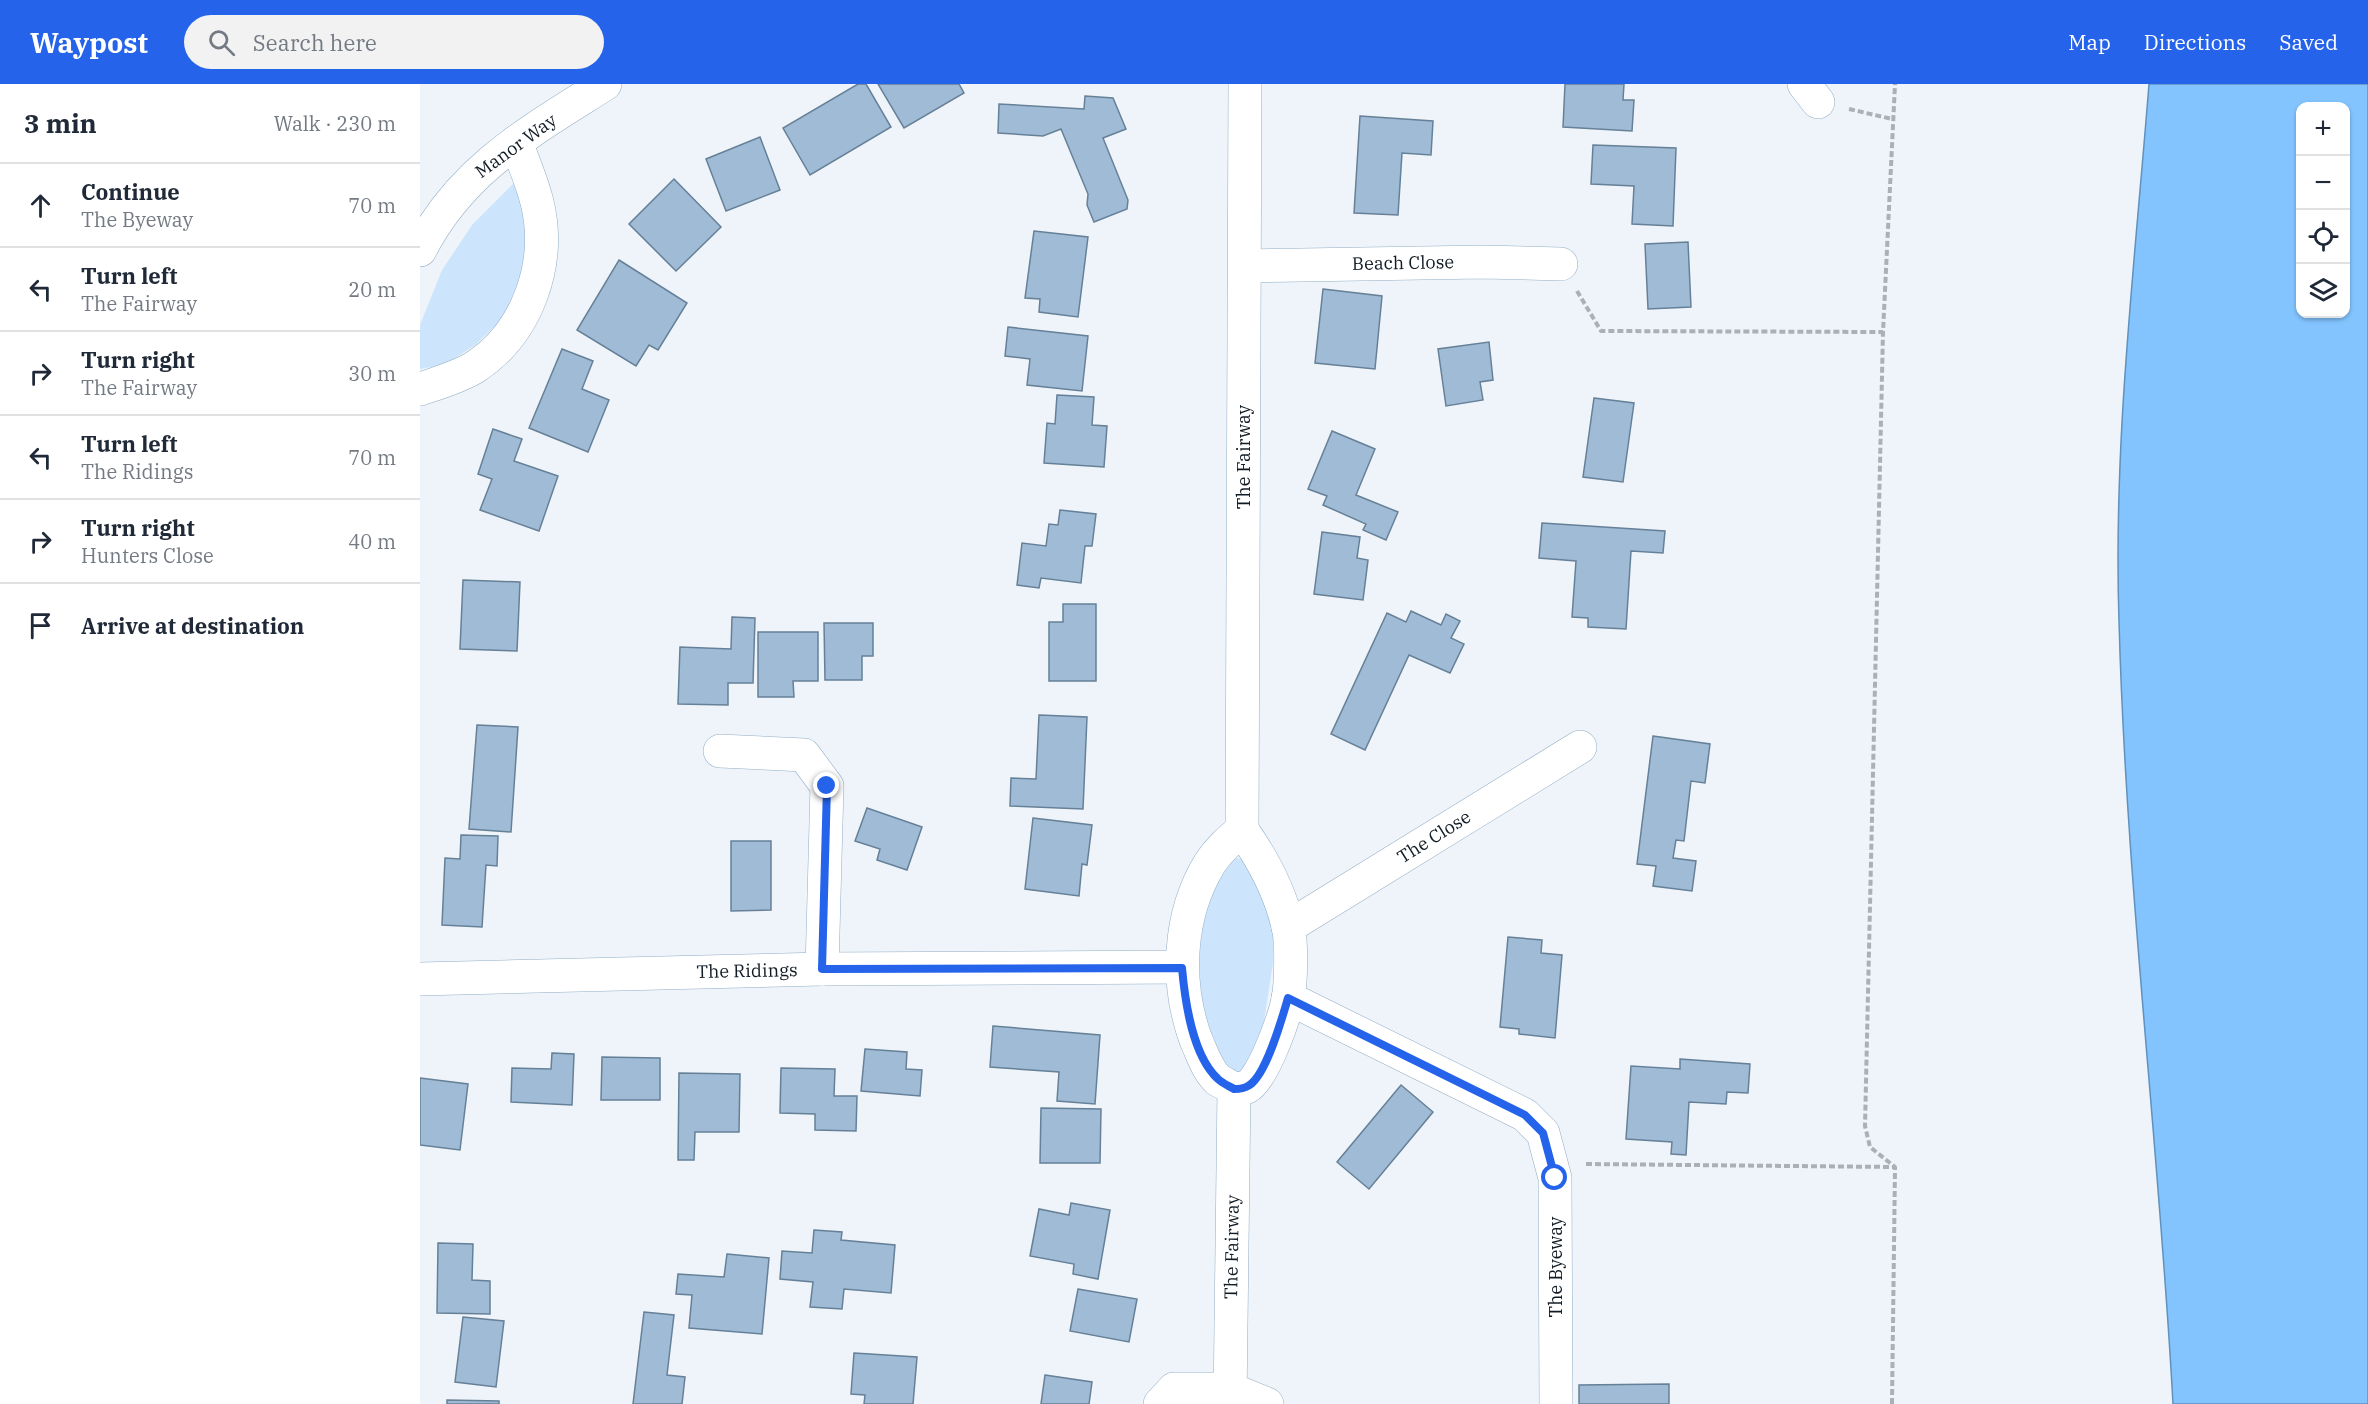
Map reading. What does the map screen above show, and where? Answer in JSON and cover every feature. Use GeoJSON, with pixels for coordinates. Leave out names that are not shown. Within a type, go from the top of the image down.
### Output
{"type":"FeatureCollection","features":[{"type":"Feature","properties":{"kind":"street","name":"Manor Way"},"geometry":{"type":"LineString","coordinates":[[420,250],[447,205],[476,173],[516,142],[605,84]]}},
{"type":"Feature","properties":{"kind":"street","name":"The Fairway"},"geometry":{"type":"LineString","coordinates":[[1242,830],[1245,84]]}},
{"type":"Feature","properties":{"kind":"street"},"geometry":{"type":"LineString","coordinates":[[420,389],[474,367],[500,346],[519,320],[535,290],[541,259],[542,231],[537,202],[516,142]]}},
{"type":"Feature","properties":{"kind":"street","name":"Beach Close"},"geometry":{"type":"LineString","coordinates":[[1245,266],[1482,262],[1561,264]]}},
{"type":"Feature","properties":{"kind":"street","name":"The Close"},"geometry":{"type":"LineString","coordinates":[[1288,927],[1580,747]]}},
{"type":"Feature","properties":{"kind":"street"},"geometry":{"type":"LineString","coordinates":[[720,752],[804,754],[827,786],[822,969]]}},
{"type":"Feature","properties":{"kind":"street"},"geometry":{"type":"LineString","coordinates":[[1242,830],[1267,871],[1288,927],[1288,998],[1276,1036],[1258,1075],[1248,1086],[1234,1089],[1218,1079],[1204,1059],[1192,1028],[1185,998],[1182,968],[1184,935],[1199,885],[1211,862],[1223,846],[1242,830]]}},
{"type":"Feature","properties":{"kind":"street","name":"The Ridings"},"geometry":{"type":"LineString","coordinates":[[420,979],[822,969],[1182,968]]}},
{"type":"Feature","properties":{"kind":"street","name":"The Byeway"},"geometry":{"type":"LineString","coordinates":[[1288,998],[1525,1115],[1543,1133],[1552,1164],[1555,1199],[1556,1404]]}},
{"type":"Feature","properties":{"kind":"street","name":"The Fairway"},"geometry":{"type":"LineString","coordinates":[[1230,1396],[1234,1089]]}},
{"type":"Feature","properties":{"kind":"street"},"geometry":{"type":"LineString","coordinates":[[1160,1404],[1174,1389],[1230,1396],[1267,1404]]}},
{"type":"Feature","properties":{"kind":"path"},"geometry":{"type":"LineString","coordinates":[[1895,84],[1882,332],[1865,1125],[1870,1147],[1895,1167]]}},
{"type":"Feature","properties":{"kind":"path"},"geometry":{"type":"LineString","coordinates":[[1811,93],[1892,119]]}},
{"type":"Feature","properties":{"kind":"path"},"geometry":{"type":"LineString","coordinates":[[1561,264],[1601,332],[1882,332]]}},
{"type":"Feature","properties":{"kind":"path"},"geometry":{"type":"LineString","coordinates":[[1552,1164],[1895,1167]]}},
{"type":"Feature","properties":{"kind":"path"},"geometry":{"type":"LineString","coordinates":[[1892,1404],[1895,1167]]}},
{"type":"Feature","properties":{"kind":"shaded area"},"geometry":{"type":"Polygon","coordinates":[[[514,183],[523,208],[528,238],[518,290],[501,320],[475,345],[446,364],[420,369],[420,325],[442,270],[472,225],[514,183]]]}},
{"type":"Feature","properties":{"kind":"shaded area"},"geometry":{"type":"Polygon","coordinates":[[[1238,858],[1246,862],[1268,913],[1273,937],[1273,963],[1261,1041],[1244,1075],[1226,1070],[1215,1050],[1205,1025],[1200,983],[1201,945],[1207,909],[1222,875],[1232,859],[1238,858]]]}},
{"type":"Feature","properties":{"kind":"water"},"geometry":{"type":"Polygon","coordinates":[[[2149,84],[2368,84],[2368,1404],[2173,1404],[2160,1208],[2128,817],[2119,621],[2119,487],[2132,285],[2149,84]]]}},
{"type":"Feature","properties":{"kind":"building"},"geometry":{"type":"Polygon","coordinates":[[[858,84],[866,84],[891,127],[810,175],[783,128],[858,84]]]}},
{"type":"Feature","properties":{"kind":"building"},"geometry":{"type":"Polygon","coordinates":[[[878,84],[959,84],[964,93],[904,128],[878,84]]]}},
{"type":"Feature","properties":{"kind":"building"},"geometry":{"type":"Polygon","coordinates":[[[1565,84],[1624,84],[1623,100],[1634,100],[1632,131],[1563,127],[1565,84]]]}},
{"type":"Feature","properties":{"kind":"building"},"geometry":{"type":"Polygon","coordinates":[[[1085,96],[1113,98],[1126,129],[1103,138],[1128,200],[1127,209],[1094,222],[1087,205],[1088,194],[1061,129],[1043,136],[998,133],[999,104],[1084,109],[1085,96]]]}},
{"type":"Feature","properties":{"kind":"building"},"geometry":{"type":"Polygon","coordinates":[[[1360,116],[1433,121],[1431,155],[1402,153],[1398,215],[1354,213],[1360,116]]]}},
{"type":"Feature","properties":{"kind":"building"},"geometry":{"type":"Polygon","coordinates":[[[760,137],[780,190],[726,211],[706,159],[760,137]]]}},
{"type":"Feature","properties":{"kind":"building"},"geometry":{"type":"Polygon","coordinates":[[[1593,145],[1676,148],[1673,226],[1632,224],[1634,186],[1591,184],[1593,145]]]}},
{"type":"Feature","properties":{"kind":"building"},"geometry":{"type":"Polygon","coordinates":[[[674,179],[721,227],[676,271],[629,224],[674,179]]]}},
{"type":"Feature","properties":{"kind":"building"},"geometry":{"type":"Polygon","coordinates":[[[1034,231],[1088,237],[1078,317],[1039,312],[1040,299],[1025,298],[1034,231]]]}},
{"type":"Feature","properties":{"kind":"building"},"geometry":{"type":"Polygon","coordinates":[[[1688,242],[1691,307],[1648,309],[1645,244],[1688,242]]]}},
{"type":"Feature","properties":{"kind":"building"},"geometry":{"type":"Polygon","coordinates":[[[619,260],[687,303],[658,350],[649,345],[636,366],[577,330],[619,260]]]}},
{"type":"Feature","properties":{"kind":"building"},"geometry":{"type":"Polygon","coordinates":[[[1323,289],[1382,296],[1375,369],[1315,363],[1323,289]]]}},
{"type":"Feature","properties":{"kind":"building"},"geometry":{"type":"Polygon","coordinates":[[[1008,327],[1088,336],[1082,391],[1027,385],[1030,359],[1005,356],[1008,327]]]}},
{"type":"Feature","properties":{"kind":"building"},"geometry":{"type":"Polygon","coordinates":[[[1489,342],[1493,380],[1480,382],[1483,400],[1446,406],[1438,349],[1489,342]]]}},
{"type":"Feature","properties":{"kind":"building"},"geometry":{"type":"Polygon","coordinates":[[[562,349],[593,361],[582,389],[609,400],[588,452],[529,428],[562,349]]]}},
{"type":"Feature","properties":{"kind":"building"},"geometry":{"type":"Polygon","coordinates":[[[1057,395],[1094,397],[1092,425],[1107,426],[1104,467],[1044,463],[1047,423],[1055,424],[1057,395]]]}},
{"type":"Feature","properties":{"kind":"building"},"geometry":{"type":"Polygon","coordinates":[[[1594,398],[1634,403],[1623,482],[1583,477],[1594,398]]]}},
{"type":"Feature","properties":{"kind":"building"},"geometry":{"type":"Polygon","coordinates":[[[493,429],[522,439],[514,461],[558,476],[539,531],[480,510],[492,479],[478,474],[493,429]]]}},
{"type":"Feature","properties":{"kind":"building"},"geometry":{"type":"Polygon","coordinates":[[[1332,431],[1375,449],[1356,495],[1398,512],[1386,540],[1363,530],[1366,524],[1323,505],[1327,496],[1308,489],[1332,431]]]}},
{"type":"Feature","properties":{"kind":"building"},"geometry":{"type":"Polygon","coordinates":[[[1060,510],[1096,514],[1092,546],[1085,546],[1081,583],[1041,578],[1039,588],[1017,585],[1022,543],[1046,546],[1049,524],[1058,525],[1060,510]]]}},
{"type":"Feature","properties":{"kind":"building"},"geometry":{"type":"Polygon","coordinates":[[[1542,523],[1665,531],[1663,553],[1631,551],[1626,629],[1588,627],[1588,618],[1572,617],[1576,561],[1539,558],[1542,523]]]}},
{"type":"Feature","properties":{"kind":"building"},"geometry":{"type":"Polygon","coordinates":[[[1322,532],[1360,537],[1357,558],[1368,560],[1363,600],[1314,594],[1322,532]]]}},
{"type":"Feature","properties":{"kind":"building"},"geometry":{"type":"Polygon","coordinates":[[[463,580],[520,582],[517,651],[460,649],[463,580]]]}},
{"type":"Feature","properties":{"kind":"building"},"geometry":{"type":"Polygon","coordinates":[[[1063,604],[1096,604],[1096,681],[1049,681],[1049,622],[1063,622],[1063,604]]]}},
{"type":"Feature","properties":{"kind":"building"},"geometry":{"type":"Polygon","coordinates":[[[1411,611],[1441,625],[1446,614],[1460,621],[1451,638],[1464,644],[1450,673],[1409,655],[1365,750],[1331,734],[1387,613],[1406,622],[1411,611]]]}},
{"type":"Feature","properties":{"kind":"building"},"geometry":{"type":"Polygon","coordinates":[[[732,617],[755,618],[753,683],[728,683],[728,705],[678,704],[680,647],[731,649],[732,617]]]}},
{"type":"Feature","properties":{"kind":"building"},"geometry":{"type":"Polygon","coordinates":[[[824,623],[873,623],[873,656],[862,656],[862,680],[825,680],[824,623]]]}},
{"type":"Feature","properties":{"kind":"building"},"geometry":{"type":"Polygon","coordinates":[[[758,632],[818,632],[818,681],[793,681],[794,697],[758,697],[758,632]]]}},
{"type":"Feature","properties":{"kind":"building"},"geometry":{"type":"Polygon","coordinates":[[[1039,715],[1087,717],[1083,809],[1010,806],[1011,778],[1036,779],[1039,715]]]}},
{"type":"Feature","properties":{"kind":"building"},"geometry":{"type":"Polygon","coordinates":[[[477,725],[518,727],[511,832],[469,829],[477,725]]]}},
{"type":"Feature","properties":{"kind":"building"},"geometry":{"type":"Polygon","coordinates":[[[1653,736],[1710,744],[1705,783],[1691,781],[1684,841],[1676,840],[1673,858],[1696,861],[1692,891],[1653,886],[1656,866],[1637,864],[1653,736]]]}},
{"type":"Feature","properties":{"kind":"building"},"geometry":{"type":"Polygon","coordinates":[[[867,808],[922,827],[907,870],[877,860],[880,849],[855,841],[867,808]]]}},
{"type":"Feature","properties":{"kind":"building"},"geometry":{"type":"Polygon","coordinates":[[[1033,818],[1092,825],[1087,865],[1082,864],[1079,896],[1025,889],[1033,818]]]}},
{"type":"Feature","properties":{"kind":"building"},"geometry":{"type":"Polygon","coordinates":[[[461,835],[498,836],[497,866],[486,865],[482,927],[442,925],[445,858],[460,859],[461,835]]]}},
{"type":"Feature","properties":{"kind":"building"},"geometry":{"type":"Polygon","coordinates":[[[731,841],[771,841],[771,910],[731,911],[731,841]]]}},
{"type":"Feature","properties":{"kind":"building"},"geometry":{"type":"Polygon","coordinates":[[[1508,937],[1542,940],[1541,953],[1562,955],[1555,1038],[1519,1034],[1519,1029],[1500,1027],[1508,937]]]}},
{"type":"Feature","properties":{"kind":"building"},"geometry":{"type":"Polygon","coordinates":[[[993,1026],[1100,1035],[1095,1104],[1057,1101],[1059,1072],[990,1067],[993,1026]]]}},
{"type":"Feature","properties":{"kind":"building"},"geometry":{"type":"Polygon","coordinates":[[[865,1049],[907,1052],[906,1069],[922,1070],[920,1096],[861,1091],[865,1049]]]}},
{"type":"Feature","properties":{"kind":"building"},"geometry":{"type":"Polygon","coordinates":[[[552,1053],[574,1054],[572,1105],[511,1102],[512,1068],[551,1069],[552,1053]]]}},
{"type":"Feature","properties":{"kind":"building"},"geometry":{"type":"Polygon","coordinates":[[[602,1057],[660,1058],[660,1100],[601,1100],[602,1057]]]}},
{"type":"Feature","properties":{"kind":"building"},"geometry":{"type":"Polygon","coordinates":[[[1680,1059],[1750,1064],[1748,1093],[1727,1092],[1726,1104],[1689,1102],[1686,1155],[1671,1154],[1672,1142],[1626,1139],[1631,1066],[1680,1069],[1680,1059]]]}},
{"type":"Feature","properties":{"kind":"building"},"geometry":{"type":"Polygon","coordinates":[[[781,1068],[835,1069],[834,1096],[857,1096],[856,1131],[815,1130],[815,1114],[780,1113],[781,1068]]]}},
{"type":"Feature","properties":{"kind":"building"},"geometry":{"type":"Polygon","coordinates":[[[679,1073],[740,1074],[739,1132],[695,1132],[694,1160],[678,1160],[679,1073]]]}},
{"type":"Feature","properties":{"kind":"building"},"geometry":{"type":"Polygon","coordinates":[[[420,1078],[468,1084],[460,1150],[420,1145],[420,1078]]]}},
{"type":"Feature","properties":{"kind":"building"},"geometry":{"type":"Polygon","coordinates":[[[1401,1085],[1433,1112],[1369,1189],[1337,1162],[1401,1085]]]}},
{"type":"Feature","properties":{"kind":"building"},"geometry":{"type":"Polygon","coordinates":[[[1041,1108],[1101,1109],[1100,1163],[1040,1163],[1041,1108]]]}},
{"type":"Feature","properties":{"kind":"building"},"geometry":{"type":"Polygon","coordinates":[[[1071,1203],[1110,1210],[1098,1279],[1073,1274],[1074,1264],[1030,1256],[1039,1209],[1069,1215],[1071,1203]]]}},
{"type":"Feature","properties":{"kind":"building"},"geometry":{"type":"Polygon","coordinates":[[[814,1230],[842,1232],[841,1240],[895,1245],[891,1293],[844,1289],[842,1309],[810,1307],[813,1282],[780,1279],[782,1251],[812,1253],[814,1230]]]}},
{"type":"Feature","properties":{"kind":"building"},"geometry":{"type":"Polygon","coordinates":[[[438,1243],[473,1244],[472,1280],[490,1281],[490,1314],[437,1313],[438,1243]]]}},
{"type":"Feature","properties":{"kind":"building"},"geometry":{"type":"Polygon","coordinates":[[[727,1254],[769,1258],[762,1334],[689,1328],[692,1295],[676,1294],[678,1274],[724,1277],[727,1254]]]}},
{"type":"Feature","properties":{"kind":"building"},"geometry":{"type":"Polygon","coordinates":[[[1078,1289],[1137,1299],[1129,1342],[1070,1331],[1078,1289]]]}},
{"type":"Feature","properties":{"kind":"building"},"geometry":{"type":"Polygon","coordinates":[[[644,1312],[674,1315],[667,1375],[685,1377],[682,1404],[633,1404],[644,1312]]]}},
{"type":"Feature","properties":{"kind":"building"},"geometry":{"type":"Polygon","coordinates":[[[463,1317],[504,1321],[496,1387],[455,1382],[463,1317]]]}},
{"type":"Feature","properties":{"kind":"building"},"geometry":{"type":"Polygon","coordinates":[[[854,1353],[917,1357],[913,1404],[864,1404],[865,1395],[851,1394],[854,1353]]]}},
{"type":"Feature","properties":{"kind":"building"},"geometry":{"type":"Polygon","coordinates":[[[1045,1375],[1092,1382],[1089,1404],[1041,1404],[1045,1375]]]}},
{"type":"Feature","properties":{"kind":"building"},"geometry":{"type":"Polygon","coordinates":[[[1669,1384],[1669,1404],[1579,1404],[1579,1385],[1669,1384]]]}},
{"type":"Feature","properties":{"kind":"building"},"geometry":{"type":"Polygon","coordinates":[[[447,1400],[499,1401],[499,1404],[447,1404],[447,1400]]]}},
{"type":"Feature","properties":{"kind":"route"},"geometry":{"type":"LineString","coordinates":[[827,786],[822,969],[1182,968],[1185,998],[1192,1028],[1204,1059],[1218,1079],[1234,1089],[1248,1086],[1258,1075],[1280,1027],[1288,998],[1525,1115],[1543,1133],[1555,1178]]}}]}
